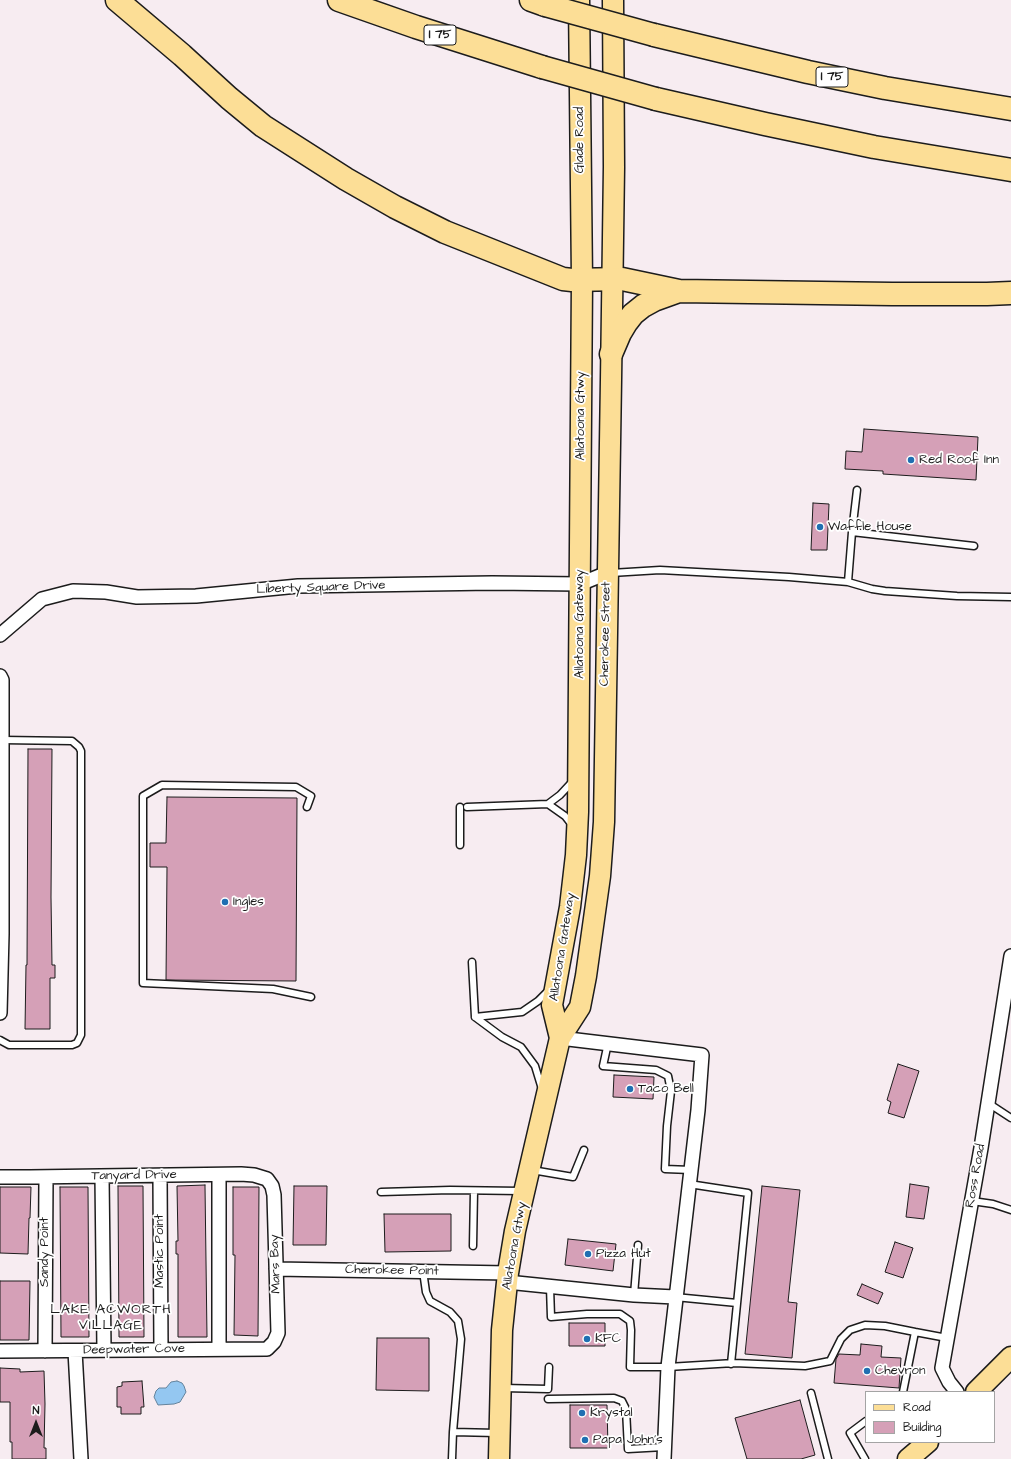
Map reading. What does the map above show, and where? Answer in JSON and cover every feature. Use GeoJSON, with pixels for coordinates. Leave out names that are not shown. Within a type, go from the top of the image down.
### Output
{"type":"FeatureCollection","features":[{"type":"Feature","properties":{"kind":"highway"},"geometry":{"type":"LineString","coordinates":[[117,0],[263,126],[346,179],[396,207],[446,232],[563,278],[582,280],[612,278],[679,291],[892,294],[1011,293]]}},
{"type":"Feature","properties":{"kind":"highway","name":"I 75"},"geometry":{"type":"LineString","coordinates":[[339,0],[416,27],[542,67],[656,99],[765,124],[874,146],[1011,170]]}},
{"type":"Feature","properties":{"kind":"highway","name":"I 75"},"geometry":{"type":"LineString","coordinates":[[538,2],[654,35],[808,72],[885,88],[1011,109]]}},
{"type":"Feature","properties":{"kind":"highway"},"geometry":{"type":"LineString","coordinates":[[611,354],[620,333],[633,314],[654,300],[679,291]]}},
{"type":"Feature","properties":{"kind":"main road","name":"Glade Road"},"geometry":{"type":"LineString","coordinates":[[579,0],[582,280]]}},
{"type":"Feature","properties":{"kind":"main road"},"geometry":{"type":"LineString","coordinates":[[612,278],[614,167],[613,0]]}},
{"type":"Feature","properties":{"kind":"main road","name":"Allatoona Gateway"},"geometry":{"type":"LineString","coordinates":[[607,573],[612,278]]}},
{"type":"Feature","properties":{"kind":"main road","name":"Allatoona Gtwy"},"geometry":{"type":"LineString","coordinates":[[580,553],[582,280]]}},
{"type":"Feature","properties":{"kind":"main road","name":"Allatoona Gateway"},"geometry":{"type":"LineString","coordinates":[[560,1038],[552,1005],[570,907],[576,855],[580,553]]}},
{"type":"Feature","properties":{"kind":"main road","name":"Cherokee Street"},"geometry":{"type":"LineString","coordinates":[[606,695],[607,573]]}},
{"type":"Feature","properties":{"kind":"main road","name":"Allatoona Gateway"},"geometry":{"type":"LineString","coordinates":[[560,1038],[580,1008],[594,924],[600,876],[604,822],[606,695]]}},
{"type":"Feature","properties":{"kind":"main road","name":"Allatoona Gtwy"},"geometry":{"type":"LineString","coordinates":[[499,1459],[502,1330],[507,1277],[515,1231],[560,1038]]}},
{"type":"Feature","properties":{"kind":"main road"},"geometry":{"type":"LineString","coordinates":[[977,1391],[1011,1357]]}},
{"type":"Feature","properties":{"kind":"main road"},"geometry":{"type":"LineString","coordinates":[[908,1459],[927,1443]]}},
{"type":"Feature","properties":{"kind":"street","name":"Liberty Square Drive"},"geometry":{"type":"LineString","coordinates":[[0,635],[42,599],[73,591],[106,592],[137,597],[152,597],[196,596],[298,586],[492,583],[580,584],[607,573]]}},
{"type":"Feature","properties":{"kind":"street"},"geometry":{"type":"LineString","coordinates":[[0,676],[2,680],[2,934],[0,1013]]}},
{"type":"Feature","properties":{"kind":"street","name":"Ross Road"},"geometry":{"type":"LineString","coordinates":[[956,1391],[949,1382],[942,1368],[988,1103],[1008,1001],[1011,956]]}},
{"type":"Feature","properties":{"kind":"street"},"geometry":{"type":"LineString","coordinates":[[560,1038],[702,1055],[698,1110],[668,1367],[664,1453]]}},
{"type":"Feature","properties":{"kind":"street"},"geometry":{"type":"LineString","coordinates":[[219,1175],[219,1349]]}},
{"type":"Feature","properties":{"kind":"street","name":"Tanyard Drive"},"geometry":{"type":"LineString","coordinates":[[0,1176],[254,1175],[267,1179]]}},
{"type":"Feature","properties":{"kind":"street"},"geometry":{"type":"LineString","coordinates":[[102,1176],[104,1350]]}},
{"type":"Feature","properties":{"kind":"street","name":"Mastic Point"},"geometry":{"type":"LineString","coordinates":[[160,1176],[161,1350]]}},
{"type":"Feature","properties":{"kind":"street","name":"Sandy Point"},"geometry":{"type":"LineString","coordinates":[[45,1351],[46,1177]]}},
{"type":"Feature","properties":{"kind":"street","name":"Mars Bay"},"geometry":{"type":"LineString","coordinates":[[267,1179],[272,1186],[274,1195],[278,1333],[274,1342],[267,1349]]}},
{"type":"Feature","properties":{"kind":"street","name":"Cherokee Point"},"geometry":{"type":"LineString","coordinates":[[276,1269],[423,1271],[507,1277],[550,1287],[634,1295],[675,1297]]}},
{"type":"Feature","properties":{"kind":"street","name":"Deepwater Cove"},"geometry":{"type":"LineString","coordinates":[[0,1351],[267,1349]]}},
{"type":"Feature","properties":{"kind":"street"},"geometry":{"type":"LineString","coordinates":[[75,1351],[80,1459]]}},
{"type":"Feature","properties":{"kind":"lane"},"geometry":{"type":"LineString","coordinates":[[848,582],[857,490]]}},
{"type":"Feature","properties":{"kind":"lane"},"geometry":{"type":"LineString","coordinates":[[852,532],[974,546]]}},
{"type":"Feature","properties":{"kind":"lane"},"geometry":{"type":"LineString","coordinates":[[607,573],[660,570],[789,577],[848,582],[885,591],[957,596],[1011,597]]}},
{"type":"Feature","properties":{"kind":"lane"},"geometry":{"type":"LineString","coordinates":[[0,1040],[9,1045],[72,1045],[77,1043],[81,1034],[81,752],[79,747],[72,741],[2,740]]}},
{"type":"Feature","properties":{"kind":"lane"},"geometry":{"type":"LineString","coordinates":[[548,804],[567,788],[578,771]]}},
{"type":"Feature","properties":{"kind":"lane"},"geometry":{"type":"LineString","coordinates":[[307,807],[311,796],[296,786],[162,785],[143,796],[143,984],[273,990],[311,997]]}},
{"type":"Feature","properties":{"kind":"lane"},"geometry":{"type":"LineString","coordinates":[[460,845],[463,807],[548,804],[565,816],[577,834]]}},
{"type":"Feature","properties":{"kind":"lane"},"geometry":{"type":"LineString","coordinates":[[472,962],[475,1017]]}},
{"type":"Feature","properties":{"kind":"lane"},"geometry":{"type":"LineString","coordinates":[[475,1017],[522,1012],[538,1001],[557,982]]}},
{"type":"Feature","properties":{"kind":"lane"},"geometry":{"type":"LineString","coordinates":[[475,1017],[521,1047],[535,1066],[546,1102]]}},
{"type":"Feature","properties":{"kind":"lane"},"geometry":{"type":"LineString","coordinates":[[608,1043],[603,1066],[656,1070],[668,1076],[671,1091],[667,1126],[665,1169],[691,1170]]}},
{"type":"Feature","properties":{"kind":"lane"},"geometry":{"type":"LineString","coordinates":[[988,1103],[1011,1118]]}},
{"type":"Feature","properties":{"kind":"lane"},"geometry":{"type":"LineString","coordinates":[[530,1170],[573,1177],[584,1150]]}},
{"type":"Feature","properties":{"kind":"lane"},"geometry":{"type":"LineString","coordinates":[[689,1184],[748,1193],[731,1364]]}},
{"type":"Feature","properties":{"kind":"lane"},"geometry":{"type":"LineString","coordinates":[[381,1192],[450,1190],[525,1191]]}},
{"type":"Feature","properties":{"kind":"lane"},"geometry":{"type":"LineString","coordinates":[[473,1246],[474,1191]]}},
{"type":"Feature","properties":{"kind":"lane"},"geometry":{"type":"LineString","coordinates":[[972,1201],[993,1204],[1011,1210]]}},
{"type":"Feature","properties":{"kind":"lane"},"geometry":{"type":"LineString","coordinates":[[634,1295],[638,1245]]}},
{"type":"Feature","properties":{"kind":"lane"},"geometry":{"type":"LineString","coordinates":[[423,1271],[426,1292],[430,1301],[450,1312],[458,1321],[461,1339],[452,1459]]}},
{"type":"Feature","properties":{"kind":"lane"},"geometry":{"type":"LineString","coordinates":[[550,1287],[551,1317],[587,1314],[620,1314],[630,1321],[630,1367],[731,1364],[805,1366],[830,1361],[841,1339],[850,1330],[865,1325],[885,1326],[947,1338]]}},
{"type":"Feature","properties":{"kind":"lane"},"geometry":{"type":"LineString","coordinates":[[675,1297],[737,1303]]}},
{"type":"Feature","properties":{"kind":"lane"},"geometry":{"type":"LineString","coordinates":[[903,1391],[915,1332]]}},
{"type":"Feature","properties":{"kind":"lane"},"geometry":{"type":"LineString","coordinates":[[500,1388],[548,1389],[549,1367]]}},
{"type":"Feature","properties":{"kind":"lane"},"geometry":{"type":"LineString","coordinates":[[811,1393],[828,1459]]}},
{"type":"Feature","properties":{"kind":"lane"},"geometry":{"type":"LineString","coordinates":[[548,1399],[614,1398],[622,1401],[626,1409],[628,1449],[664,1453]]}},
{"type":"Feature","properties":{"kind":"lane"},"geometry":{"type":"LineString","coordinates":[[865,1422],[850,1433],[865,1459]]}},
{"type":"Feature","properties":{"kind":"lane"},"geometry":{"type":"LineString","coordinates":[[453,1432],[499,1433]]}},
{"type":"Feature","properties":{"kind":"water"},"geometry":{"type":"Polygon","coordinates":[[[177,1381],[182,1383],[186,1392],[180,1402],[158,1405],[154,1397],[156,1391],[159,1388],[166,1388],[171,1382],[177,1381]]]}},
{"type":"Feature","properties":{"kind":"building","name":"Red Roof Inn"},"geometry":{"type":"Polygon","coordinates":[[[864,429],[978,437],[976,480],[883,474],[883,471],[845,469],[846,451],[862,452],[864,429]]]}},
{"type":"Feature","properties":{"kind":"building","name":"Waffle House"},"geometry":{"type":"Polygon","coordinates":[[[813,503],[829,504],[827,550],[811,550],[813,503]]]}},
{"type":"Feature","properties":{"kind":"building"},"geometry":{"type":"Polygon","coordinates":[[[28,749],[52,749],[51,897],[52,965],[55,965],[55,978],[50,978],[50,1029],[25,1029],[27,965],[28,749]]]}},
{"type":"Feature","properties":{"kind":"building"},"geometry":{"type":"Polygon","coordinates":[[[167,797],[297,798],[296,981],[166,980],[167,867],[150,867],[150,843],[166,843],[167,797]]]}},
{"type":"Feature","properties":{"kind":"building"},"geometry":{"type":"Polygon","coordinates":[[[898,1064],[919,1071],[904,1118],[888,1113],[891,1102],[887,1100],[898,1064]]]}},
{"type":"Feature","properties":{"kind":"building"},"geometry":{"type":"Polygon","coordinates":[[[614,1075],[654,1077],[653,1099],[613,1097],[614,1075]]]}},
{"type":"Feature","properties":{"kind":"building"},"geometry":{"type":"Polygon","coordinates":[[[910,1184],[929,1187],[924,1219],[906,1217],[910,1184]]]}},
{"type":"Feature","properties":{"kind":"building"},"geometry":{"type":"Polygon","coordinates":[[[205,1185],[207,1337],[178,1337],[178,1254],[176,1254],[176,1241],[178,1241],[177,1186],[205,1185]]]}},
{"type":"Feature","properties":{"kind":"building"},"geometry":{"type":"Polygon","coordinates":[[[118,1186],[143,1186],[144,1337],[119,1337],[118,1186]]]}},
{"type":"Feature","properties":{"kind":"building"},"geometry":{"type":"Polygon","coordinates":[[[294,1186],[327,1186],[326,1245],[293,1245],[294,1186]]]}},
{"type":"Feature","properties":{"kind":"building"},"geometry":{"type":"Polygon","coordinates":[[[762,1186],[800,1190],[788,1302],[797,1303],[792,1358],[745,1354],[762,1186]]]}},
{"type":"Feature","properties":{"kind":"building"},"geometry":{"type":"Polygon","coordinates":[[[0,1187],[31,1187],[28,1254],[0,1253],[0,1187]]]}},
{"type":"Feature","properties":{"kind":"building"},"geometry":{"type":"Polygon","coordinates":[[[60,1187],[88,1187],[89,1337],[61,1337],[60,1187]]]}},
{"type":"Feature","properties":{"kind":"building"},"geometry":{"type":"Polygon","coordinates":[[[233,1187],[259,1187],[258,1336],[234,1335],[235,1255],[233,1255],[233,1187]]]}},
{"type":"Feature","properties":{"kind":"building"},"geometry":{"type":"Polygon","coordinates":[[[384,1214],[451,1214],[451,1251],[385,1252],[384,1214]]]}},
{"type":"Feature","properties":{"kind":"building"},"geometry":{"type":"Polygon","coordinates":[[[568,1239],[616,1244],[613,1271],[565,1265],[568,1239]]]}},
{"type":"Feature","properties":{"kind":"building"},"geometry":{"type":"Polygon","coordinates":[[[895,1242],[913,1248],[903,1278],[885,1272],[895,1242]]]}},
{"type":"Feature","properties":{"kind":"building"},"geometry":{"type":"Polygon","coordinates":[[[0,1281],[30,1281],[29,1340],[0,1340],[0,1281]]]}},
{"type":"Feature","properties":{"kind":"building"},"geometry":{"type":"Polygon","coordinates":[[[862,1284],[883,1293],[878,1304],[857,1295],[862,1284]]]}},
{"type":"Feature","properties":{"kind":"building"},"geometry":{"type":"Polygon","coordinates":[[[569,1323],[605,1323],[605,1346],[569,1346],[569,1323]]]}},
{"type":"Feature","properties":{"kind":"building"},"geometry":{"type":"Polygon","coordinates":[[[377,1338],[429,1338],[429,1391],[376,1390],[377,1338]]]}},
{"type":"Feature","properties":{"kind":"building","name":"Chevron"},"geometry":{"type":"Polygon","coordinates":[[[861,1344],[882,1346],[881,1357],[901,1358],[899,1388],[834,1383],[836,1359],[839,1354],[860,1355],[861,1344]]]}},
{"type":"Feature","properties":{"kind":"building"},"geometry":{"type":"Polygon","coordinates":[[[0,1368],[20,1369],[20,1372],[44,1371],[44,1448],[46,1448],[46,1459],[12,1459],[12,1442],[10,1442],[10,1402],[0,1402],[0,1368]]]}},
{"type":"Feature","properties":{"kind":"building"},"geometry":{"type":"Polygon","coordinates":[[[142,1381],[144,1407],[141,1407],[141,1414],[121,1414],[121,1407],[117,1407],[117,1387],[122,1386],[122,1382],[142,1381]]]}},
{"type":"Feature","properties":{"kind":"building"},"geometry":{"type":"Polygon","coordinates":[[[800,1400],[815,1455],[801,1459],[747,1459],[735,1418],[800,1400]]]}},
{"type":"Feature","properties":{"kind":"building"},"geometry":{"type":"Polygon","coordinates":[[[570,1405],[607,1405],[608,1448],[570,1448],[570,1405]]]}},
{"type":"Feature","properties":{"kind":"place","name":"Red Roof Inn"},"geometry":{"type":"Point","coordinates":[911,460]}},
{"type":"Feature","properties":{"kind":"place","name":"Waffle House"},"geometry":{"type":"Point","coordinates":[820,527]}},
{"type":"Feature","properties":{"kind":"place","name":"Ingles"},"geometry":{"type":"Point","coordinates":[225,902]}},
{"type":"Feature","properties":{"kind":"place","name":"Taco Bell"},"geometry":{"type":"Point","coordinates":[630,1089]}},
{"type":"Feature","properties":{"kind":"place","name":"Pizza Hut"},"geometry":{"type":"Point","coordinates":[588,1254]}},
{"type":"Feature","properties":{"kind":"place","name":"KFC"},"geometry":{"type":"Point","coordinates":[587,1339]}},
{"type":"Feature","properties":{"kind":"place","name":"Chevron"},"geometry":{"type":"Point","coordinates":[867,1371]}},
{"type":"Feature","properties":{"kind":"place","name":"Krystal"},"geometry":{"type":"Point","coordinates":[582,1413]}},
{"type":"Feature","properties":{"kind":"place","name":"Papa John's"},"geometry":{"type":"Point","coordinates":[585,1440]}},
{"type":"Feature","properties":{"kind":"district","name":"LAKE ACWORTH VILLAGE"},"geometry":{"type":"Point","coordinates":[111,1318]}}]}
